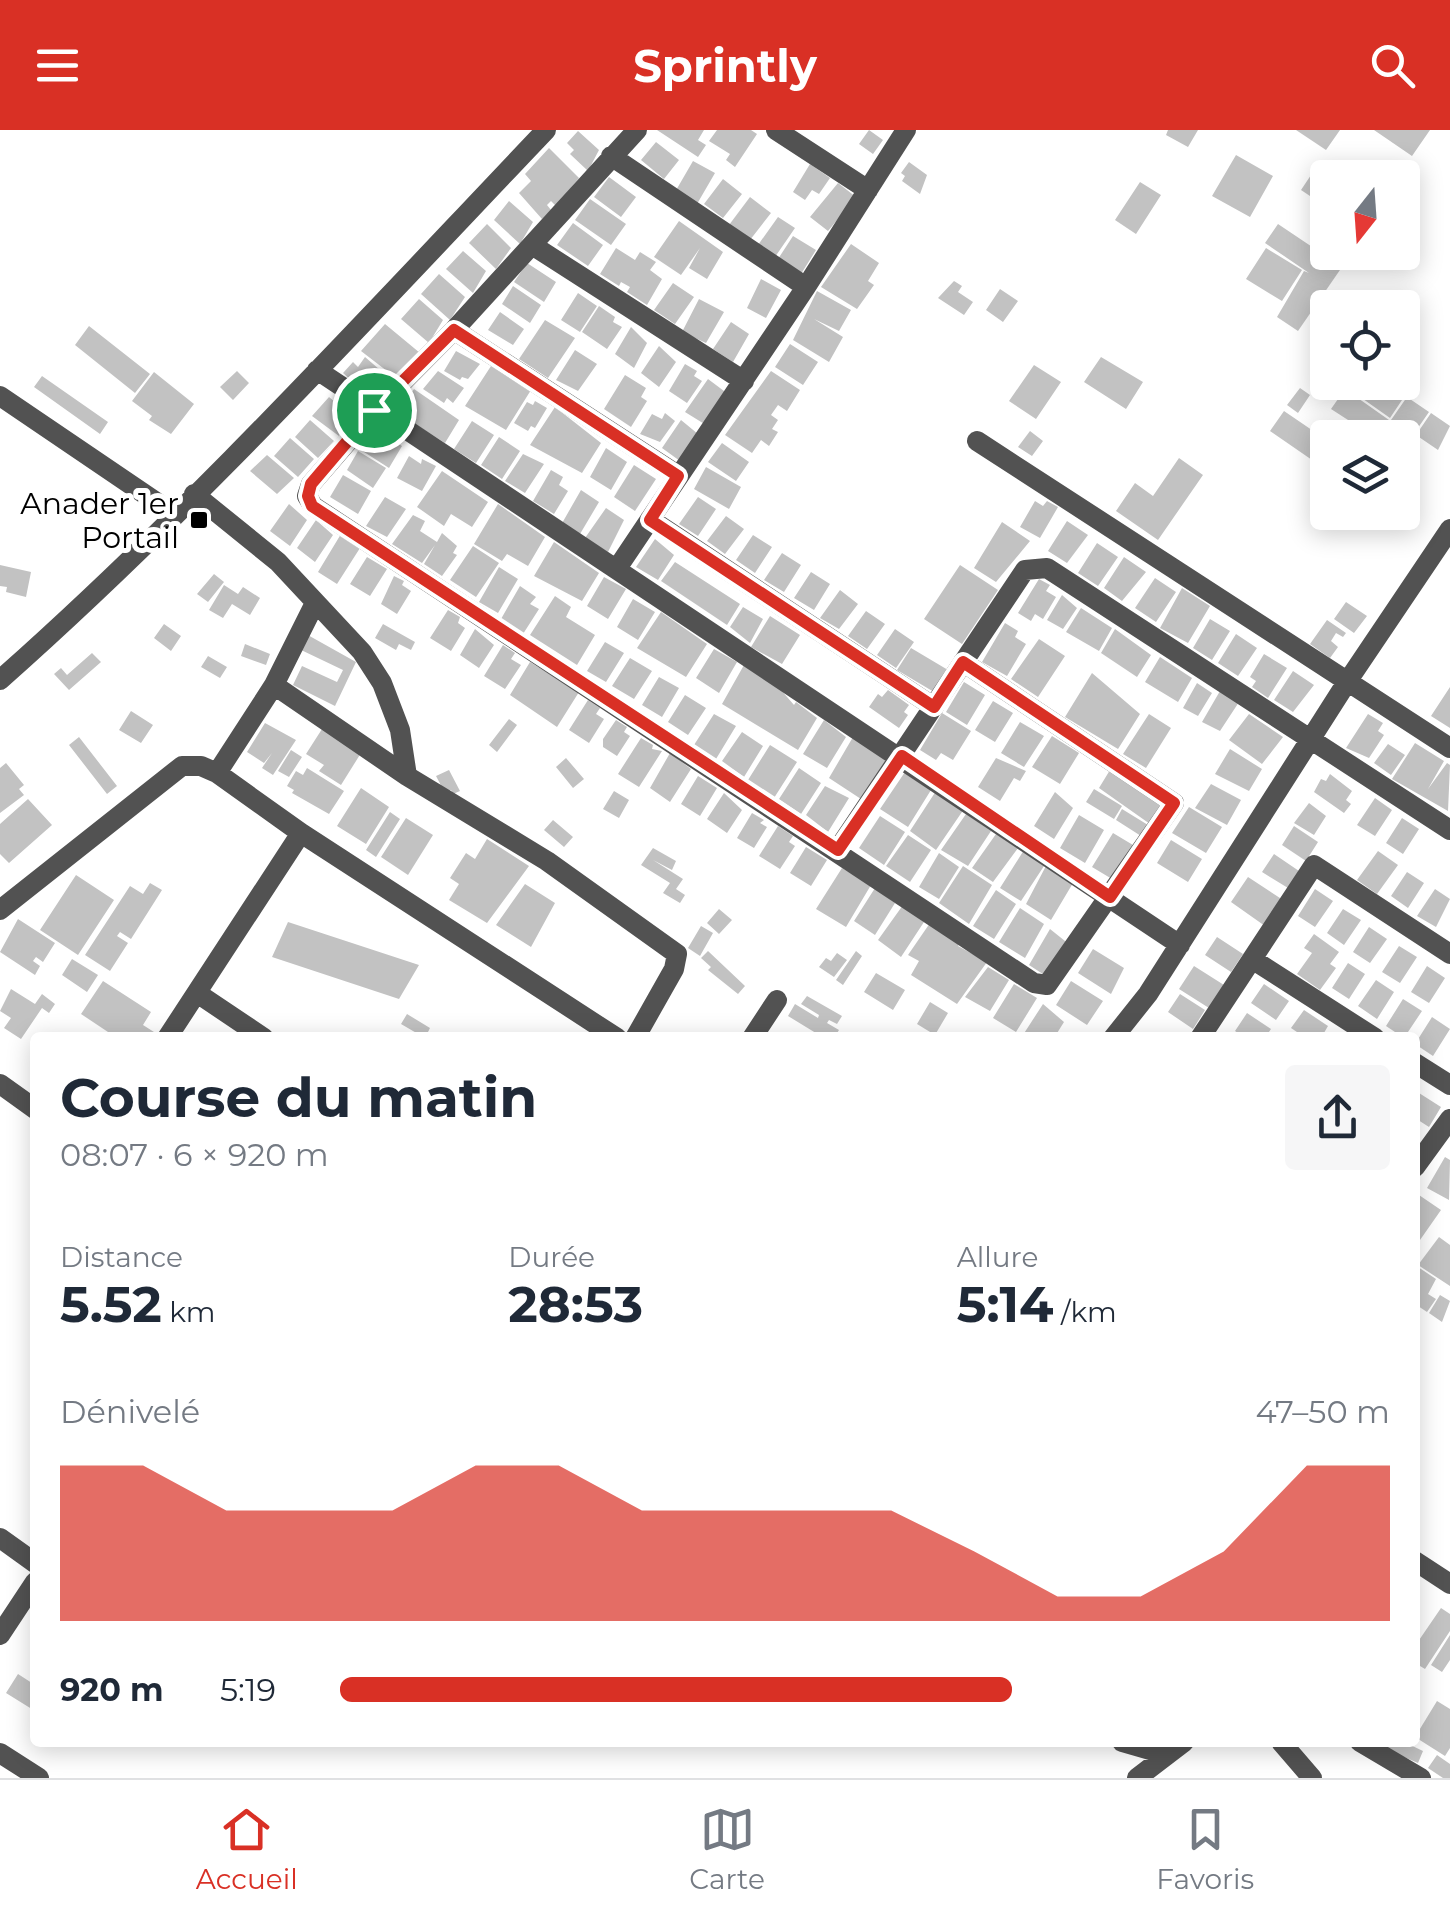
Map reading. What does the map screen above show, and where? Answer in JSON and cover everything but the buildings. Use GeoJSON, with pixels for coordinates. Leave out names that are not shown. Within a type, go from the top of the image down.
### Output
{"type":"FeatureCollection","features":[{"type":"Feature","properties":{"kind":"street"},"geometry":{"type":"LineString","coordinates":[[0,680],[70,618],[194,494],[546,130]]}},
{"type":"Feature","properties":{"kind":"street"},"geometry":{"type":"LineString","coordinates":[[638,130],[454,330],[374,410],[311,484],[308,496],[312,506],[1041,986],[1047,985],[1174,803],[963,662]]}},
{"type":"Feature","properties":{"kind":"street"},"geometry":{"type":"LineString","coordinates":[[776,130],[868,190]]}},
{"type":"Feature","properties":{"kind":"street"},"geometry":{"type":"LineString","coordinates":[[618,567],[906,130]]}},
{"type":"Feature","properties":{"kind":"street"},"geometry":{"type":"LineString","coordinates":[[612,156],[806,287]]}},
{"type":"Feature","properties":{"kind":"street"},"geometry":{"type":"LineString","coordinates":[[532,245],[744,381]]}},
{"type":"Feature","properties":{"kind":"street"},"geometry":{"type":"LineString","coordinates":[[454,330],[678,476]]}},
{"type":"Feature","properties":{"kind":"street"},"geometry":{"type":"LineString","coordinates":[[317,370],[1180,944]]}},
{"type":"Feature","properties":{"kind":"street"},"geometry":{"type":"LineString","coordinates":[[0,396],[174,514]]}},
{"type":"Feature","properties":{"kind":"street"},"geometry":{"type":"LineString","coordinates":[[977,442],[1450,748]]}},
{"type":"Feature","properties":{"kind":"street"},"geometry":{"type":"LineString","coordinates":[[194,494],[278,562],[362,652],[382,684],[400,730],[407,776]]}},
{"type":"Feature","properties":{"kind":"street"},"geometry":{"type":"LineString","coordinates":[[650,520],[934,707]]}},
{"type":"Feature","properties":{"kind":"street"},"geometry":{"type":"LineString","coordinates":[[1117,1032],[1180,944],[1347,682],[1450,530]]}},
{"type":"Feature","properties":{"kind":"street"},"geometry":{"type":"LineString","coordinates":[[838,850],[1025,570],[1047,568],[1450,830]]}},
{"type":"Feature","properties":{"kind":"street"},"geometry":{"type":"LineString","coordinates":[[217,773],[274,685],[314,604]]}},
{"type":"Feature","properties":{"kind":"street"},"geometry":{"type":"LineString","coordinates":[[274,685],[407,776],[547,862],[677,954],[674,970],[638,1032]]}},
{"type":"Feature","properties":{"kind":"street"},"geometry":{"type":"LineString","coordinates":[[0,910],[182,766],[217,773],[300,833],[608,1032]]}},
{"type":"Feature","properties":{"kind":"street"},"geometry":{"type":"LineString","coordinates":[[171,1032],[300,833]]}},
{"type":"Feature","properties":{"kind":"street"},"geometry":{"type":"LineString","coordinates":[[1204,1032],[1314,865],[1450,954]]}},
{"type":"Feature","properties":{"kind":"street"},"geometry":{"type":"LineString","coordinates":[[1252,959],[1343,1029]]}},
{"type":"Feature","properties":{"kind":"street"},"geometry":{"type":"LineString","coordinates":[[197,993],[255,1032]]}},
{"type":"Feature","properties":{"kind":"street"},"geometry":{"type":"LineString","coordinates":[[756,1032],[777,1000]]}},
{"type":"Feature","properties":{"kind":"street"},"geometry":{"type":"LineString","coordinates":[[1420,1066],[1450,1085]]}},
{"type":"Feature","properties":{"kind":"street"},"geometry":{"type":"LineString","coordinates":[[0,1084],[30,1105]]}},
{"type":"Feature","properties":{"kind":"street"},"geometry":{"type":"LineString","coordinates":[[1420,1159],[1450,1119]]}},
{"type":"Feature","properties":{"kind":"street"},"geometry":{"type":"LineString","coordinates":[[0,1538],[30,1559]]}},
{"type":"Feature","properties":{"kind":"street"},"geometry":{"type":"LineString","coordinates":[[1420,1564],[1450,1584]]}},
{"type":"Feature","properties":{"kind":"street"},"geometry":{"type":"LineString","coordinates":[[0,1635],[30,1590]]}},
{"type":"Feature","properties":{"kind":"street"},"geometry":{"type":"LineString","coordinates":[[1285,1747],[1312,1778]]}},
{"type":"Feature","properties":{"kind":"street"},"geometry":{"type":"LineString","coordinates":[[1368,1747],[1421,1778]]}},
{"type":"Feature","properties":{"kind":"street"},"geometry":{"type":"LineString","coordinates":[[1137,1778],[1176,1749]]}},
{"type":"Feature","properties":{"kind":"street"},"geometry":{"type":"LineString","coordinates":[[0,1752],[39,1778]]}},
{"type":"Feature","properties":{"kind":"place","name":"Anader 1er Portail"},"geometry":{"type":"Point","coordinates":[199,520]}},
{"type":"Feature","properties":{"kind":"route"},"geometry":{"type":"LineString","coordinates":[[454,330],[678,476],[650,520],[934,707],[963,662],[1174,803],[1110,897],[902,756],[838,850],[312,506],[308,496],[311,484],[374,410],[454,330]]}}]}
